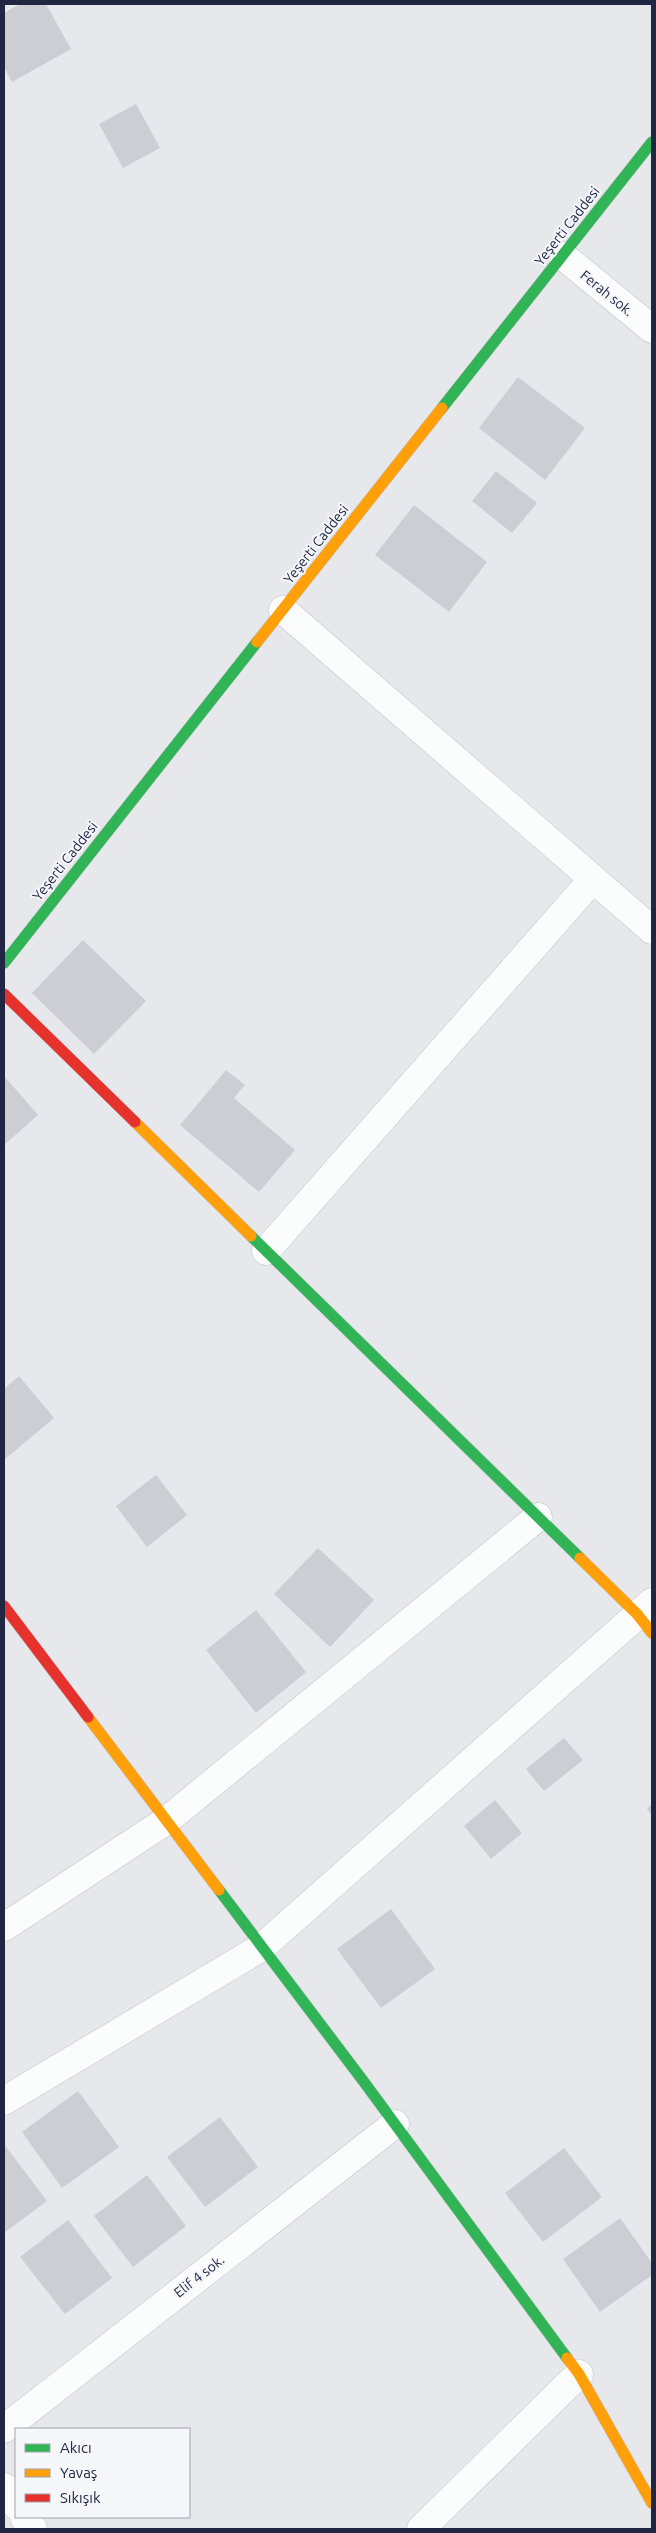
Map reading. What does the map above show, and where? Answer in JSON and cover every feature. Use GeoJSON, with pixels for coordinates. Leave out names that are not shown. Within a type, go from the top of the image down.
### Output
{"type":"FeatureCollection","features":[{"type":"Feature","properties":{"kind":"street","name":"Yeşerti Caddesi"},"geometry":{"type":"LineString","coordinates":[[4,963],[652,142]]}},
{"type":"Feature","properties":{"kind":"street","name":"Ferah sok."},"geometry":{"type":"LineString","coordinates":[[563,256],[652,330]]}},
{"type":"Feature","properties":{"kind":"street"},"geometry":{"type":"LineString","coordinates":[[283,610],[652,930]]}},
{"type":"Feature","properties":{"kind":"street"},"geometry":{"type":"LineString","coordinates":[[266,1251],[593,879]]}},
{"type":"Feature","properties":{"kind":"street"},"geometry":{"type":"LineString","coordinates":[[4,994],[538,1517],[647,1617],[262,1947],[4,2101]]}},
{"type":"Feature","properties":{"kind":"street"},"geometry":{"type":"LineString","coordinates":[[4,1927],[166,1821],[538,1517]]}},
{"type":"Feature","properties":{"kind":"street"},"geometry":{"type":"LineString","coordinates":[[4,1606],[395,2124],[579,2374],[652,2503]]}},
{"type":"Feature","properties":{"kind":"street","name":"Elif 4 sok."},"geometry":{"type":"LineString","coordinates":[[4,2429],[395,2124]]}},
{"type":"Feature","properties":{"kind":"street"},"geometry":{"type":"LineString","coordinates":[[421,2529],[579,2374]]}},
{"type":"Feature","properties":{"kind":"street"},"geometry":{"type":"LineString","coordinates":[[4,2487],[15,2504]]}},
{"type":"Feature","properties":{"kind":"street"},"geometry":{"type":"LineString","coordinates":[[25,2518],[33,2529]]}},
{"type":"Feature","properties":{"kind":"building"},"geometry":{"type":"Polygon","coordinates":[[[20,4],[46,4],[71,49],[12,82],[4,67],[4,13],[20,4]]]}},
{"type":"Feature","properties":{"kind":"building"},"geometry":{"type":"Polygon","coordinates":[[[136,104],[160,148],[123,168],[99,124],[136,104]]]}},
{"type":"Feature","properties":{"kind":"building"},"geometry":{"type":"Polygon","coordinates":[[[518,377],[585,428],[545,480],[479,428],[518,377]]]}},
{"type":"Feature","properties":{"kind":"building"},"geometry":{"type":"Polygon","coordinates":[[[496,471],[537,503],[512,533],[472,501],[496,471]]]}},
{"type":"Feature","properties":{"kind":"building"},"geometry":{"type":"Polygon","coordinates":[[[414,505],[487,562],[449,612],[375,555],[414,505]]]}},
{"type":"Feature","properties":{"kind":"building"},"geometry":{"type":"Polygon","coordinates":[[[83,940],[146,1001],[94,1054],[32,993],[83,940]]]}},
{"type":"Feature","properties":{"kind":"building"},"geometry":{"type":"Polygon","coordinates":[[[226,1070],[245,1085],[234,1098],[295,1150],[259,1192],[180,1125],[226,1070]]]}},
{"type":"Feature","properties":{"kind":"building"},"geometry":{"type":"Polygon","coordinates":[[[4,1076],[38,1115],[4,1145],[4,1076]]]}},
{"type":"Feature","properties":{"kind":"building"},"geometry":{"type":"Polygon","coordinates":[[[19,1376],[54,1418],[4,1460],[4,1389],[19,1376]]]}},
{"type":"Feature","properties":{"kind":"building"},"geometry":{"type":"Polygon","coordinates":[[[156,1475],[187,1515],[147,1547],[116,1506],[156,1475]]]}},
{"type":"Feature","properties":{"kind":"building"},"geometry":{"type":"Polygon","coordinates":[[[318,1548],[374,1600],[330,1647],[274,1594],[318,1548]]]}},
{"type":"Feature","properties":{"kind":"building"},"geometry":{"type":"Polygon","coordinates":[[[256,1610],[306,1672],[256,1713],[206,1650],[256,1610]]]}},
{"type":"Feature","properties":{"kind":"building"},"geometry":{"type":"Polygon","coordinates":[[[564,1738],[583,1760],[544,1791],[526,1769],[564,1738]]]}},
{"type":"Feature","properties":{"kind":"building"},"geometry":{"type":"Polygon","coordinates":[[[495,1800],[522,1833],[491,1859],[464,1826],[495,1800]]]}},
{"type":"Feature","properties":{"kind":"building"},"geometry":{"type":"Polygon","coordinates":[[[652,1804],[652,1816],[647,1809],[652,1804]]]}},
{"type":"Feature","properties":{"kind":"building"},"geometry":{"type":"Polygon","coordinates":[[[391,1909],[435,1969],[381,2008],[337,1949],[391,1909]]]}},
{"type":"Feature","properties":{"kind":"building"},"geometry":{"type":"Polygon","coordinates":[[[78,2091],[119,2147],[62,2188],[22,2132],[78,2091]]]}},
{"type":"Feature","properties":{"kind":"building"},"geometry":{"type":"Polygon","coordinates":[[[220,2117],[258,2167],[205,2207],[167,2157],[220,2117]]]}},
{"type":"Feature","properties":{"kind":"building"},"geometry":{"type":"Polygon","coordinates":[[[4,2144],[47,2201],[4,2233],[4,2144]]]}},
{"type":"Feature","properties":{"kind":"building"},"geometry":{"type":"Polygon","coordinates":[[[564,2148],[602,2197],[543,2242],[505,2193],[564,2148]]]}},
{"type":"Feature","properties":{"kind":"building"},"geometry":{"type":"Polygon","coordinates":[[[147,2175],[186,2226],[133,2267],[94,2216],[147,2175]]]}},
{"type":"Feature","properties":{"kind":"building"},"geometry":{"type":"Polygon","coordinates":[[[620,2218],[652,2263],[652,2275],[600,2312],[563,2259],[620,2218]]]}},
{"type":"Feature","properties":{"kind":"building"},"geometry":{"type":"Polygon","coordinates":[[[68,2220],[112,2278],[65,2314],[20,2257],[68,2220]]]}},
{"type":"Feature","properties":{"kind":"traffic: fast"},"geometry":{"type":"LineString","coordinates":[[442,408],[652,142]]}},
{"type":"Feature","properties":{"kind":"traffic: fast"},"geometry":{"type":"LineString","coordinates":[[4,963],[257,642]]}},
{"type":"Feature","properties":{"kind":"traffic: fast"},"geometry":{"type":"LineString","coordinates":[[251,1236],[580,1558]]}},
{"type":"Feature","properties":{"kind":"traffic: fast"},"geometry":{"type":"LineString","coordinates":[[219,1890],[364,2082],[567,2358]]}},
{"type":"Feature","properties":{"kind":"traffic: slow"},"geometry":{"type":"LineString","coordinates":[[257,642],[442,408]]}},
{"type":"Feature","properties":{"kind":"traffic: slow"},"geometry":{"type":"LineString","coordinates":[[135,1122],[251,1236]]}},
{"type":"Feature","properties":{"kind":"traffic: slow"},"geometry":{"type":"LineString","coordinates":[[580,1558],[637,1614],[652,1633]]}},
{"type":"Feature","properties":{"kind":"traffic: slow"},"geometry":{"type":"LineString","coordinates":[[88,1717],[219,1890]]}},
{"type":"Feature","properties":{"kind":"traffic: slow"},"geometry":{"type":"LineString","coordinates":[[567,2358],[579,2374],[652,2503]]}},
{"type":"Feature","properties":{"kind":"traffic: jam"},"geometry":{"type":"LineString","coordinates":[[4,994],[135,1122]]}},
{"type":"Feature","properties":{"kind":"traffic: jam"},"geometry":{"type":"LineString","coordinates":[[4,1606],[88,1717]]}}]}
